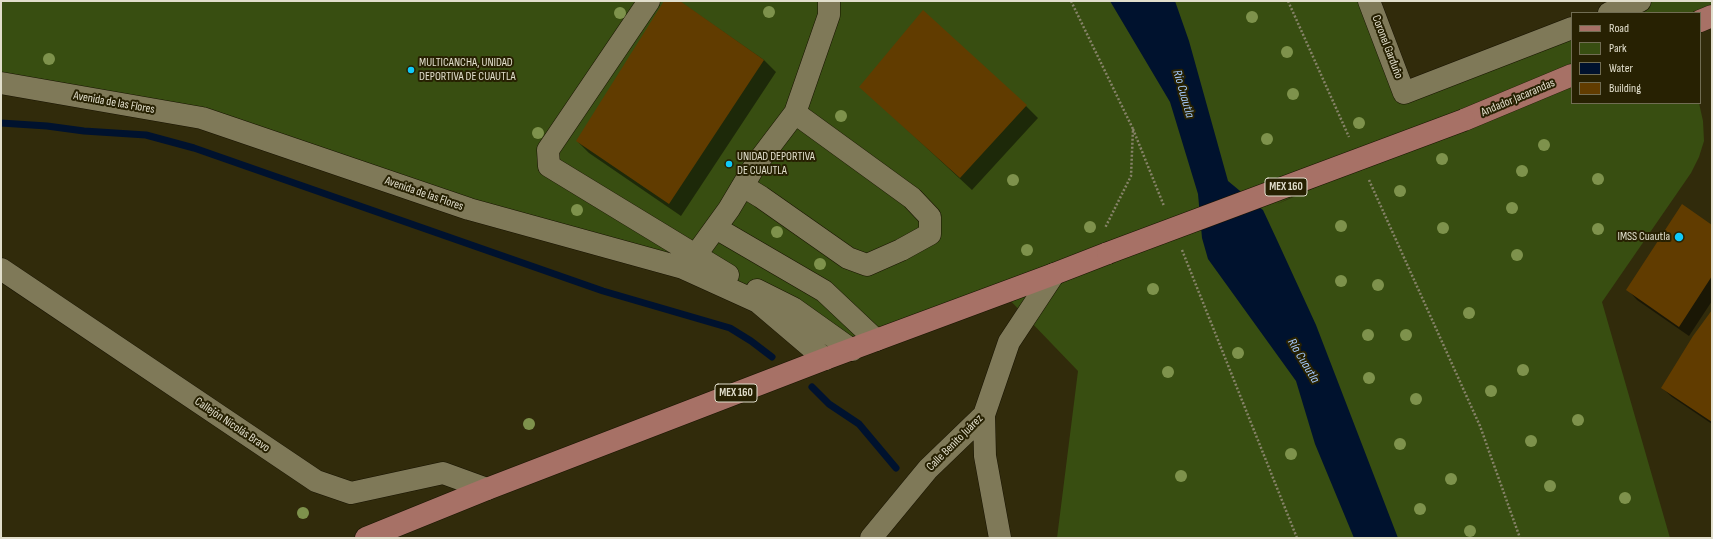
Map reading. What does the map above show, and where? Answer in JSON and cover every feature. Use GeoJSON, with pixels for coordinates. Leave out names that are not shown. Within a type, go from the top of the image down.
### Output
{"type":"FeatureCollection","features":[{"type":"Feature","properties":{"kind":"main road"},"geometry":{"type":"LineString","coordinates":[[1701,21],[1712,16]]}},
{"type":"Feature","properties":{"kind":"main road","name":"Andador Jacarandas"},"geometry":{"type":"LineString","coordinates":[[1054,274],[1464,120],[1571,75]]}},
{"type":"Feature","properties":{"kind":"main road","name":"MEX 160"},"geometry":{"type":"LineString","coordinates":[[366,538],[487,489],[825,359],[1054,274]]}},
{"type":"Feature","properties":{"kind":"street"},"geometry":{"type":"LineString","coordinates":[[649,1],[548,150],[548,166],[720,271],[793,308],[852,350]]}},
{"type":"Feature","properties":{"kind":"street","name":"Coronel Garduño"},"geometry":{"type":"LineString","coordinates":[[1369,1],[1404,94],[1571,28]]}},
{"type":"Feature","properties":{"kind":"street"},"geometry":{"type":"LineString","coordinates":[[1612,12],[1640,1]]}},
{"type":"Feature","properties":{"kind":"street"},"geometry":{"type":"LineString","coordinates":[[695,256],[716,228],[754,167],[795,113],[828,15],[826,2]]}},
{"type":"Feature","properties":{"kind":"street","name":"Avenida de las Flores"},"geometry":{"type":"LineString","coordinates":[[1,83],[202,118],[469,209],[683,268],[758,302],[825,359]]}},
{"type":"Feature","properties":{"kind":"street"},"geometry":{"type":"LineString","coordinates":[[743,186],[848,258],[867,265],[901,250],[930,234],[930,217],[912,198],[795,113]]}},
{"type":"Feature","properties":{"kind":"street"},"geometry":{"type":"LineString","coordinates":[[716,228],[824,291],[876,340]]}},
{"type":"Feature","properties":{"kind":"street","name":"Callejón Nicolás Bravo"},"geometry":{"type":"LineString","coordinates":[[1,269],[316,481],[351,493],[443,473],[487,489]]}},
{"type":"Feature","properties":{"kind":"street","name":"Calle Benito Juárez"},"geometry":{"type":"LineString","coordinates":[[871,538],[928,469],[984,415],[1010,342],[1054,274]]}},
{"type":"Feature","properties":{"kind":"street"},"geometry":{"type":"LineString","coordinates":[[984,415],[985,456],[1000,538]]}},
{"type":"Feature","properties":{"kind":"path"},"geometry":{"type":"LineString","coordinates":[[1071,1],[1133,129],[1165,209]]}},
{"type":"Feature","properties":{"kind":"path"},"geometry":{"type":"LineString","coordinates":[[1288,1],[1352,144]]}},
{"type":"Feature","properties":{"kind":"path"},"geometry":{"type":"LineString","coordinates":[[1105,229],[1131,176],[1133,129]]}},
{"type":"Feature","properties":{"kind":"path"},"geometry":{"type":"LineString","coordinates":[[1365,173],[1480,426],[1520,538]]}},
{"type":"Feature","properties":{"kind":"path"},"geometry":{"type":"LineString","coordinates":[[1180,246],[1297,538]]}},
{"type":"Feature","properties":{"kind":"green space"},"geometry":{"type":"Polygon","coordinates":[[[1,1],[1369,1],[1404,93],[1571,28],[1571,71],[1418,137],[1275,205],[1571,77],[1571,104],[1699,104],[1703,121],[1704,141],[1699,157],[1691,173],[1602,302],[1670,538],[1057,538],[1078,371],[1003,293],[825,359],[758,302],[202,118],[1,83],[1,1]]]}},
{"type":"Feature","properties":{"kind":"green space"},"geometry":{"type":"Polygon","coordinates":[[[1640,1],[1712,1],[1712,11],[1701,13],[1612,12],[1640,1]]]}},
{"type":"Feature","properties":{"kind":"water"},"geometry":{"type":"Polygon","coordinates":[[[1110,1],[1175,1],[1189,41],[1228,181],[1263,210],[1316,325],[1398,538],[1354,538],[1315,444],[1296,381],[1208,259],[1202,238],[1198,194],[1170,102],[1110,1]]]}},
{"type":"Feature","properties":{"kind":"building"},"geometry":{"type":"Polygon","coordinates":[[[664,1],[680,1],[764,60],[669,204],[576,141],[664,1]]]}},
{"type":"Feature","properties":{"kind":"building"},"geometry":{"type":"Polygon","coordinates":[[[923,10],[1027,105],[960,178],[859,87],[923,10]]]}},
{"type":"Feature","properties":{"kind":"building"},"geometry":{"type":"Polygon","coordinates":[[[1682,204],[1712,225],[1712,276],[1679,327],[1626,290],[1682,204]]]}},
{"type":"Feature","properties":{"kind":"building"},"geometry":{"type":"Polygon","coordinates":[[[1712,310],[1712,422],[1661,388],[1693,336],[1712,310]]]}},
{"type":"Feature","properties":{"kind":"waterway"},"geometry":{"type":"LineString","coordinates":[[1,123],[146,135],[194,148],[603,291],[730,328],[751,341],[772,357]]}},
{"type":"Feature","properties":{"kind":"waterway"},"geometry":{"type":"LineString","coordinates":[[812,387],[829,404],[859,424],[896,468]]}},
{"type":"Feature","properties":{"kind":"place","name":"MULTICANCHA, UNIDAD DEPORTIVA DE CUAUTLA"},"geometry":{"type":"Point","coordinates":[411,70]}},
{"type":"Feature","properties":{"kind":"place","name":"UNIDAD DEPORTIVA DE CUAUTLA"},"geometry":{"type":"Point","coordinates":[729,164]}},
{"type":"Feature","properties":{"kind":"place","name":"IMSS Cuautla"},"geometry":{"type":"Point","coordinates":[1679,237]}},
{"type":"Feature","properties":{"kind":"water label","name":"Rio Cuautla"},"geometry":{"type":"Point","coordinates":[1183,94]}},
{"type":"Feature","properties":{"kind":"water label","name":"Río Cuautla"},"geometry":{"type":"Point","coordinates":[1303,361]}}]}
